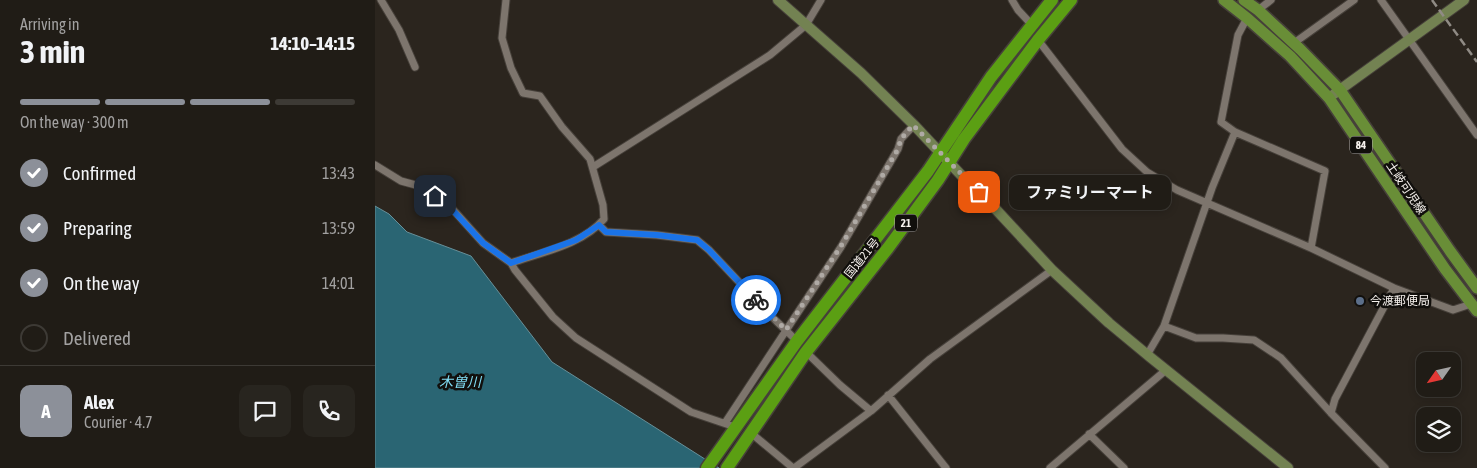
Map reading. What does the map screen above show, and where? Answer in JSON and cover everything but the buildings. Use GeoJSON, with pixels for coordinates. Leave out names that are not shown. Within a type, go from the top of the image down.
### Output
{"type":"FeatureCollection","features":[{"type":"Feature","properties":{"kind":"highway","name":"国道21号"},"geometry":{"type":"LineString","coordinates":[[707,468],[727,439],[730,425],[875,241],[928,171],[991,78],[1053,0]]}},
{"type":"Feature","properties":{"kind":"highway","name":"国道21号"},"geometry":{"type":"LineString","coordinates":[[727,468],[806,352],[888,248],[938,180],[963,139],[1038,40],[1071,0]]}},
{"type":"Feature","properties":{"kind":"main road","name":"土岐可児線"},"geometry":{"type":"LineString","coordinates":[[1224,0],[1290,56],[1329,98],[1445,269],[1474,308]]}},
{"type":"Feature","properties":{"kind":"main road","name":"土岐可児線"},"geometry":{"type":"LineString","coordinates":[[1244,0],[1258,10],[1294,43],[1340,90],[1477,288]]}},
{"type":"Feature","properties":{"kind":"street"},"geometry":{"type":"LineString","coordinates":[[381,0],[399,30],[415,67]]}},
{"type":"Feature","properties":{"kind":"street"},"geometry":{"type":"LineString","coordinates":[[505,0],[502,38],[511,68],[523,93],[540,96],[590,159],[603,205],[604,219],[599,225],[576,240],[511,263]]}},
{"type":"Feature","properties":{"kind":"street"},"geometry":{"type":"LineString","coordinates":[[778,0],[861,73],[991,203],[1052,270],[1147,355],[1288,468]]}},
{"type":"Feature","properties":{"kind":"street"},"geometry":{"type":"LineString","coordinates":[[593,167],[770,55],[806,25],[821,0]]}},
{"type":"Feature","properties":{"kind":"street"},"geometry":{"type":"LineString","coordinates":[[1012,0],[1018,10],[1032,25]]}},
{"type":"Feature","properties":{"kind":"street"},"geometry":{"type":"LineString","coordinates":[[1258,10],[1271,0]]}},
{"type":"Feature","properties":{"kind":"street"},"geometry":{"type":"LineString","coordinates":[[1294,43],[1355,0]]}},
{"type":"Feature","properties":{"kind":"street"},"geometry":{"type":"LineString","coordinates":[[1381,0],[1477,134]]}},
{"type":"Feature","properties":{"kind":"street"},"geometry":{"type":"LineString","coordinates":[[1329,98],[1464,0]]}},
{"type":"Feature","properties":{"kind":"street"},"geometry":{"type":"LineString","coordinates":[[1247,18],[1238,35],[1221,122],[1235,132],[1325,171],[1311,248]]}},
{"type":"Feature","properties":{"kind":"street"},"geometry":{"type":"LineString","coordinates":[[1038,40],[1122,149],[1147,172],[1177,190],[1311,248],[1394,288],[1453,310],[1474,308]]}},
{"type":"Feature","properties":{"kind":"street"},"geometry":{"type":"LineString","coordinates":[[375,164],[401,181],[423,187],[447,204],[483,243],[511,263],[553,317],[576,338],[691,412],[730,425],[786,330],[841,246],[898,149],[901,139],[913,125]]}},
{"type":"Feature","properties":{"kind":"street"},"geometry":{"type":"LineString","coordinates":[[1147,355],[1164,326],[1207,203],[1235,132]]}},
{"type":"Feature","properties":{"kind":"street"},"geometry":{"type":"LineString","coordinates":[[599,225],[606,232],[697,240],[797,341]]}},
{"type":"Feature","properties":{"kind":"street"},"geometry":{"type":"LineString","coordinates":[[751,433],[793,468],[871,411],[930,359],[1052,270]]}},
{"type":"Feature","properties":{"kind":"street"},"geometry":{"type":"LineString","coordinates":[[1331,413],[1339,392],[1394,288]]}},
{"type":"Feature","properties":{"kind":"street"},"geometry":{"type":"LineString","coordinates":[[1164,326],[1196,338],[1254,340],[1281,358],[1385,468]]}},
{"type":"Feature","properties":{"kind":"street"},"geometry":{"type":"LineString","coordinates":[[806,352],[840,385],[871,411]]}},
{"type":"Feature","properties":{"kind":"street"},"geometry":{"type":"LineString","coordinates":[[1050,468],[1166,370]]}},
{"type":"Feature","properties":{"kind":"street"},"geometry":{"type":"LineString","coordinates":[[888,395],[946,468]]}},
{"type":"Feature","properties":{"kind":"street"},"geometry":{"type":"LineString","coordinates":[[1089,434],[1123,468]]}},
{"type":"Feature","properties":{"kind":"water","name":"木曽川"},"geometry":{"type":"Polygon","coordinates":[[[375,206],[389,214],[407,232],[471,256],[552,362],[719,468],[375,468],[375,206]]]}},
{"type":"Feature","properties":{"kind":"railway"},"geometry":{"type":"LineString","coordinates":[[1432,0],[1477,62]]}},
{"type":"Feature","properties":{"kind":"way so far"},"geometry":{"type":"LineString","coordinates":[[756,300],[786,330],[841,246],[898,149],[903,134],[913,125],[979,192]]}},
{"type":"Feature","properties":{"kind":"place","name":"ファミリーマート"},"geometry":{"type":"Point","coordinates":[979,192]}},
{"type":"Feature","properties":{"kind":"place","name":"今渡郵便局"},"geometry":{"type":"Point","coordinates":[1360,301]}},
{"type":"Feature","properties":{"kind":"route"},"geometry":{"type":"LineString","coordinates":[[435,196],[447,204],[483,243],[511,263],[576,240],[599,225],[606,232],[697,240],[709,250],[756,300]]}}]}
